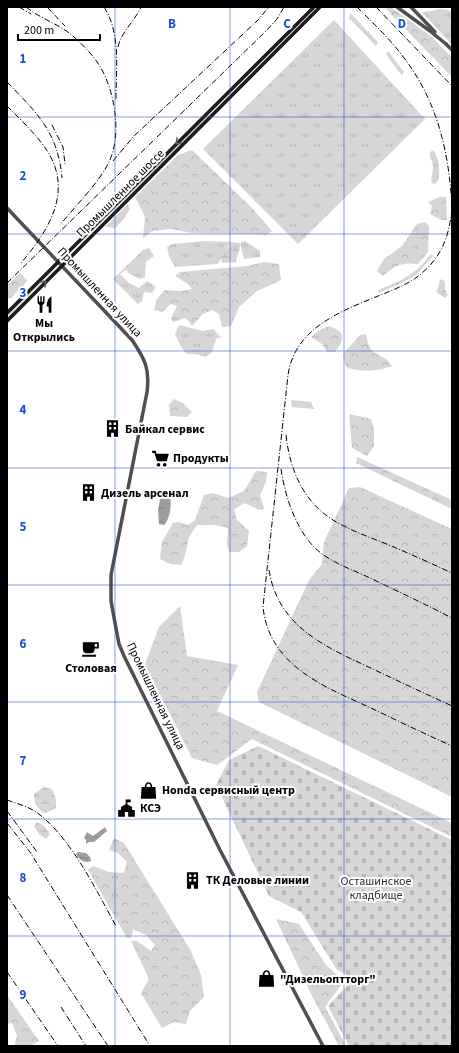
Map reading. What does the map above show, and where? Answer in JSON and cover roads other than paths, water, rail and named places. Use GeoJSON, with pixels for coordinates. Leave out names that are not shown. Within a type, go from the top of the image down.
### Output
{"type":"FeatureCollection","features":[{"type":"Feature","properties":{"kind":"main road"},"geometry":{"type":"LineString","coordinates":[[247,77],[314,7]]}},
{"type":"Feature","properties":{"kind":"main road"},"geometry":{"type":"LineString","coordinates":[[247,77],[320,7]]}},
{"type":"Feature","properties":{"kind":"main road","name":"Промышленное шоссе"},"geometry":{"type":"LineString","coordinates":[[7,313],[58,261],[247,77]]}},
{"type":"Feature","properties":{"kind":"main road","name":"Промышленное шоссе"},"geometry":{"type":"LineString","coordinates":[[7,321],[247,77]]}},
{"type":"Feature","properties":{"kind":"street"},"geometry":{"type":"LineString","coordinates":[[396,7],[446,44]]}},
{"type":"Feature","properties":{"kind":"street"},"geometry":{"type":"LineString","coordinates":[[411,7],[452,50]]}},
{"type":"Feature","properties":{"kind":"street","name":"Промышленная улица"},"geometry":{"type":"LineString","coordinates":[[7,208],[132,340],[141,353],[148,369],[149,380],[147,392],[112,575],[111,601],[119,644],[132,675],[220,850],[323,1046]]}},
{"type":"Feature","properties":{"kind":"water"},"geometry":{"type":"Polygon","coordinates":[[[171,491],[173,493],[170,496],[171,507],[168,519],[164,525],[159,524],[158,510],[161,495],[167,494],[171,491]]]}},
{"type":"Feature","properties":{"kind":"water"},"geometry":{"type":"Polygon","coordinates":[[[105,827],[107,831],[94,842],[89,842],[86,844],[86,840],[84,838],[87,832],[93,836],[105,827]]]}},
{"type":"Feature","properties":{"kind":"water"},"geometry":{"type":"Polygon","coordinates":[[[78,852],[86,853],[90,857],[91,861],[84,862],[80,860],[76,854],[78,852]]]}},
{"type":"Feature","properties":{"kind":"railway"},"geometry":{"type":"LineString","coordinates":[[19,7],[31,14]]}},
{"type":"Feature","properties":{"kind":"railway"},"geometry":{"type":"LineString","coordinates":[[26,7],[68,32],[92,55],[106,78],[110,89],[115,114],[115,139],[109,162],[93,186],[60,225]]}},
{"type":"Feature","properties":{"kind":"railway"},"geometry":{"type":"LineString","coordinates":[[47,7],[65,26]]}},
{"type":"Feature","properties":{"kind":"railway"},"geometry":{"type":"LineString","coordinates":[[104,7],[113,28],[115,40],[117,64],[116,99]]}},
{"type":"Feature","properties":{"kind":"railway"},"geometry":{"type":"LineString","coordinates":[[118,47],[122,36],[141,7]]}},
{"type":"Feature","properties":{"kind":"railway"},"geometry":{"type":"LineString","coordinates":[[113,161],[134,136],[257,21],[269,7]]}},
{"type":"Feature","properties":{"kind":"railway"},"geometry":{"type":"LineString","coordinates":[[7,283],[266,31],[277,19],[284,7]]}},
{"type":"Feature","properties":{"kind":"railway"},"geometry":{"type":"LineString","coordinates":[[357,7],[396,48],[424,89],[439,126],[444,146],[448,166],[452,207]]}},
{"type":"Feature","properties":{"kind":"railway"},"geometry":{"type":"LineString","coordinates":[[376,7],[452,86]]}},
{"type":"Feature","properties":{"kind":"railway"},"geometry":{"type":"LineString","coordinates":[[7,82],[37,114],[51,136],[60,162],[62,178]]}},
{"type":"Feature","properties":{"kind":"railway"},"geometry":{"type":"LineString","coordinates":[[7,106],[44,146],[55,167],[58,182],[58,197],[48,225],[31,251],[21,263]]}},
{"type":"Feature","properties":{"kind":"railway"},"geometry":{"type":"LineString","coordinates":[[52,125],[63,147],[65,164]]}},
{"type":"Feature","properties":{"kind":"railway"},"geometry":{"type":"LineString","coordinates":[[452,209],[444,244],[435,259],[422,273],[406,284],[356,305],[325,321],[312,331],[301,343],[293,358],[288,375],[263,607],[267,627],[276,645],[302,672],[336,692],[452,746]]}},
{"type":"Feature","properties":{"kind":"railway"},"geometry":{"type":"LineString","coordinates":[[286,435],[291,462],[301,487],[317,508],[340,524],[452,573]]}},
{"type":"Feature","properties":{"kind":"railway"},"geometry":{"type":"LineString","coordinates":[[281,469],[285,490],[296,521],[307,539],[314,547],[326,557],[340,565],[452,618]]}},
{"type":"Feature","properties":{"kind":"railway"},"geometry":{"type":"LineString","coordinates":[[269,570],[274,590],[283,607],[294,621],[308,634],[340,653],[452,706]]}},
{"type":"Feature","properties":{"kind":"railway"},"geometry":{"type":"LineString","coordinates":[[7,800],[33,810],[52,825],[63,838],[82,866],[116,926]]}},
{"type":"Feature","properties":{"kind":"railway"},"geometry":{"type":"LineString","coordinates":[[7,811],[37,852]]}},
{"type":"Feature","properties":{"kind":"railway"},"geometry":{"type":"LineString","coordinates":[[7,823],[30,852],[150,1046]]}},
{"type":"Feature","properties":{"kind":"railway"},"geometry":{"type":"LineString","coordinates":[[7,895],[108,1046]]}},
{"type":"Feature","properties":{"kind":"railway"},"geometry":{"type":"LineString","coordinates":[[7,972],[58,1046]]}},
{"type":"Feature","properties":{"kind":"railway"},"geometry":{"type":"LineString","coordinates":[[61,1007],[86,1046]]}},
{"type":"Feature","properties":{"kind":"place","name":"Мы Открылись"},"geometry":{"type":"Point","coordinates":[44,304]}},
{"type":"Feature","properties":{"kind":"place","name":"Байкал сервис"},"geometry":{"type":"Point","coordinates":[112,429]}},
{"type":"Feature","properties":{"kind":"place","name":"Продукты"},"geometry":{"type":"Point","coordinates":[160,458]}},
{"type":"Feature","properties":{"kind":"place","name":"Дизель арсенал"},"geometry":{"type":"Point","coordinates":[88,493]}},
{"type":"Feature","properties":{"kind":"place","name":"Столовая"},"geometry":{"type":"Point","coordinates":[91,649]}},
{"type":"Feature","properties":{"kind":"place","name":"Honda сервисный центр"},"geometry":{"type":"Point","coordinates":[149,790]}},
{"type":"Feature","properties":{"kind":"place","name":"КСЭ"},"geometry":{"type":"Point","coordinates":[127,808]}},
{"type":"Feature","properties":{"kind":"place","name":"ТК Деловые линии"},"geometry":{"type":"Point","coordinates":[193,880]}},
{"type":"Feature","properties":{"kind":"place","name":"\"Дизельоптторг\""},"geometry":{"type":"Point","coordinates":[267,979]}},
{"type":"Feature","properties":{"kind":"park label","name":"Осташинское кладбище"},"geometry":{"type":"Point","coordinates":[376,888]}}]}
